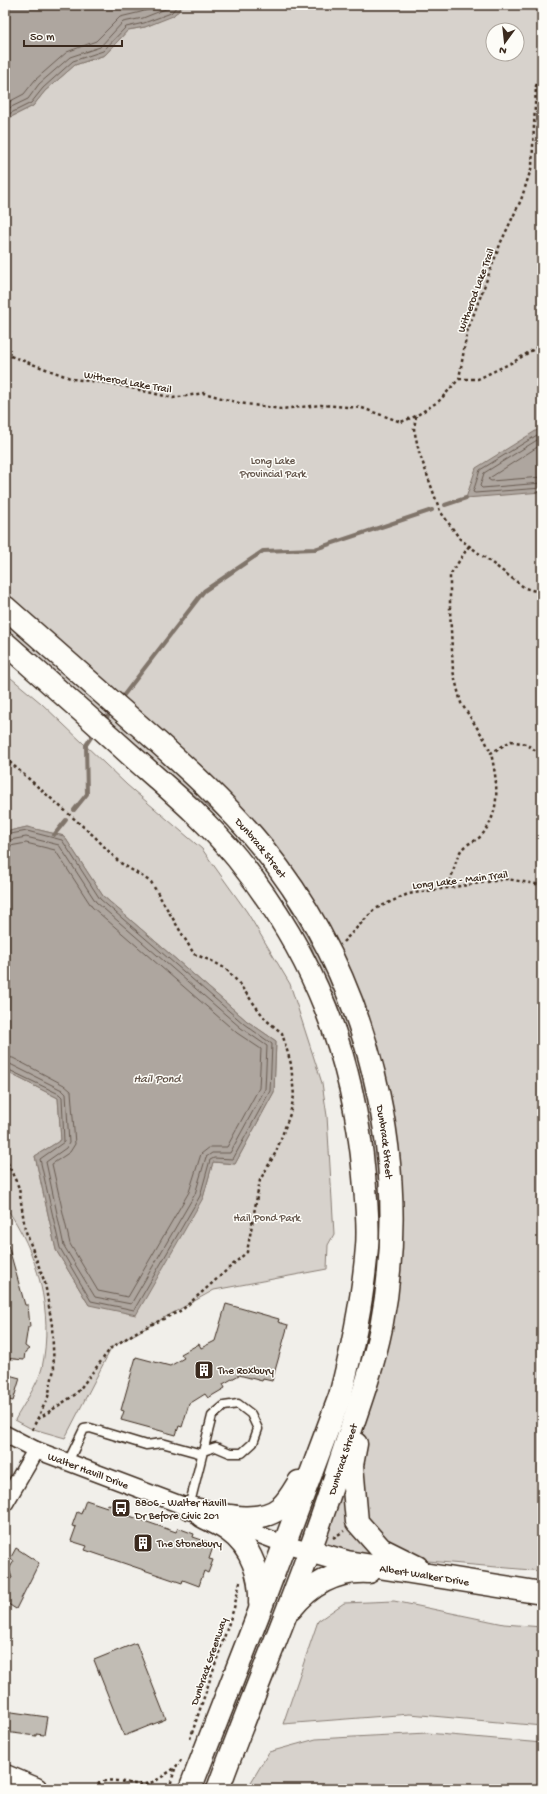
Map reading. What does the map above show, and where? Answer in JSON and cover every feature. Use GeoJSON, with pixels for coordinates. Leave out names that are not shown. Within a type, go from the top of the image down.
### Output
{"type":"FeatureCollection","features":[{"type":"Feature","properties":{"kind":"main road","name":"Dunbrack Street"},"geometry":{"type":"LineString","coordinates":[[5,607],[170,753],[230,810],[249,831],[282,873],[311,918],[330,955],[354,1012],[370,1059],[381,1108],[391,1182],[390,1256],[384,1305],[375,1352],[359,1407],[331,1492],[286,1616],[218,1789]]}},
{"type":"Feature","properties":{"kind":"main road","name":"Dunbrack Street"},"geometry":{"type":"LineString","coordinates":[[5,643],[184,803],[236,858],[281,919],[317,987],[332,1022],[344,1058],[360,1132],[367,1210],[367,1246],[358,1322],[350,1360],[340,1396],[258,1615],[190,1789]]}},
{"type":"Feature","properties":{"kind":"main road"},"geometry":{"type":"LineString","coordinates":[[359,1407],[356,1449],[352,1465],[357,1522],[381,1548],[434,1576]]}},
{"type":"Feature","properties":{"kind":"main road"},"geometry":{"type":"LineString","coordinates":[[189,1508],[237,1516],[256,1517],[271,1512],[281,1506],[293,1492],[318,1452]]}},
{"type":"Feature","properties":{"kind":"main road"},"geometry":{"type":"LineString","coordinates":[[189,1508],[230,1532],[240,1541],[250,1554],[261,1590],[258,1615]]}},
{"type":"Feature","properties":{"kind":"main road","name":"Albert Walker Drive"},"geometry":{"type":"LineString","coordinates":[[309,1551],[347,1562],[542,1593]]}},
{"type":"Feature","properties":{"kind":"main road"},"geometry":{"type":"LineString","coordinates":[[286,1616],[302,1595],[328,1579],[344,1574],[362,1572],[434,1576]]}},
{"type":"Feature","properties":{"kind":"main road"},"geometry":{"type":"LineString","coordinates":[[5,1776],[36,1789]]}},
{"type":"Feature","properties":{"kind":"street","name":"Walter Havill Drive"},"geometry":{"type":"LineString","coordinates":[[5,1434],[30,1447],[68,1462],[284,1544],[309,1551]]}},
{"type":"Feature","properties":{"kind":"street"},"geometry":{"type":"LineString","coordinates":[[5,1503],[30,1447]]}},
{"type":"Feature","properties":{"kind":"lane"},"geometry":{"type":"LineString","coordinates":[[68,1462],[84,1429],[90,1428],[146,1445],[162,1444],[202,1453],[216,1447],[230,1453],[242,1453],[253,1443],[258,1429],[251,1414],[238,1404],[224,1406],[212,1416],[202,1453],[189,1508]]}},
{"type":"Feature","properties":{"kind":"path","name":"Witherod Lake Trail"},"geometry":{"type":"LineString","coordinates":[[5,354],[73,379],[114,384],[173,398],[204,393],[240,403],[281,409],[321,405],[362,408],[401,422],[416,416],[439,401],[459,379],[467,332],[501,242],[521,200],[532,166],[536,86],[542,69]]}},
{"type":"Feature","properties":{"kind":"path"},"geometry":{"type":"LineString","coordinates":[[459,379],[478,379],[515,361],[542,344]]}},
{"type":"Feature","properties":{"kind":"path"},"geometry":{"type":"LineString","coordinates":[[416,416],[414,429],[419,452],[440,511],[460,539],[525,588],[542,593]]}},
{"type":"Feature","properties":{"kind":"path"},"geometry":{"type":"LineString","coordinates":[[448,887],[462,850],[482,836],[493,815],[497,799],[497,783],[491,753],[485,740],[461,703],[453,671],[450,575],[469,546]]}},
{"type":"Feature","properties":{"kind":"path"},"geometry":{"type":"LineString","coordinates":[[491,753],[511,741],[526,744],[542,755]]}},
{"type":"Feature","properties":{"kind":"path"},"geometry":{"type":"LineString","coordinates":[[5,758],[96,837],[119,862],[151,882],[194,954],[226,969],[237,981],[266,1020],[282,1033],[291,1064],[294,1096],[290,1114],[276,1152],[260,1180],[247,1252],[182,1310],[138,1330],[111,1348],[76,1394],[38,1419]]}},
{"type":"Feature","properties":{"kind":"path","name":"Long Lake - Main Trail"},"geometry":{"type":"LineString","coordinates":[[330,955],[375,909],[408,894],[507,879],[542,886]]}},
{"type":"Feature","properties":{"kind":"path"},"geometry":{"type":"LineString","coordinates":[[5,1157],[19,1188],[25,1229],[45,1282],[52,1325],[54,1369],[48,1397],[38,1419],[30,1447]]}},
{"type":"Feature","properties":{"kind":"path","name":"Dunbrack Greenway"},"geometry":{"type":"LineString","coordinates":[[187,1746],[234,1608],[240,1580]]}},
{"type":"Feature","properties":{"kind":"path"},"geometry":{"type":"LineString","coordinates":[[169,1789],[176,1768],[182,1758]]}},
{"type":"Feature","properties":{"kind":"path"},"geometry":{"type":"LineString","coordinates":[[94,1789],[100,1782],[105,1781],[137,1785],[147,1784],[176,1768]]}},
{"type":"Feature","properties":{"kind":"green space","name":"Long Lake Provincial Park"},"geometry":{"type":"Polygon","coordinates":[[[183,5],[542,5],[542,1571],[291,1549],[366,1287],[337,1017],[309,940],[268,869],[232,828],[5,629],[5,120],[33,106],[45,91],[75,65],[105,55],[128,30],[145,27],[178,12],[183,5]]]}},
{"type":"Feature","properties":{"kind":"green space","name":"Hail Pond Park"},"geometry":{"type":"Polygon","coordinates":[[[5,673],[41,703],[127,785],[202,849],[247,912],[290,984],[322,1083],[327,1116],[334,1234],[328,1245],[327,1269],[214,1290],[112,1347],[65,1438],[30,1428],[15,1420],[34,1387],[42,1368],[46,1326],[40,1283],[34,1263],[17,1224],[5,1206],[5,1071],[58,1098],[61,1140],[35,1156],[56,1250],[89,1305],[203,1198],[213,1162],[235,1164],[274,1092],[276,1041],[247,1021],[103,896],[64,836],[27,827],[5,832],[5,673]]]}},
{"type":"Feature","properties":{"kind":"green space"},"geometry":{"type":"Polygon","coordinates":[[[394,1601],[504,1624],[542,1627],[542,1726],[410,1714],[283,1724],[318,1621],[344,1603],[394,1601]]]}},
{"type":"Feature","properties":{"kind":"green space"},"geometry":{"type":"Polygon","coordinates":[[[427,1733],[542,1743],[542,1789],[247,1789],[269,1752],[316,1739],[427,1733]]]}},
{"type":"Feature","properties":{"kind":"water"},"geometry":{"type":"Polygon","coordinates":[[[5,5],[183,5],[173,16],[145,27],[128,30],[105,55],[75,65],[45,91],[33,106],[5,120],[5,5]]]}},
{"type":"Feature","properties":{"kind":"water"},"geometry":{"type":"Polygon","coordinates":[[[542,427],[542,492],[466,498],[476,468],[542,427]]]}},
{"type":"Feature","properties":{"kind":"water","name":"Hail Pond"},"geometry":{"type":"Polygon","coordinates":[[[27,827],[64,836],[103,896],[247,1021],[276,1041],[274,1092],[235,1164],[213,1162],[203,1198],[136,1315],[89,1305],[56,1250],[35,1156],[61,1140],[58,1098],[5,1071],[5,832],[27,827]]]}},
{"type":"Feature","properties":{"kind":"building"},"geometry":{"type":"Polygon","coordinates":[[[8,1245],[25,1305],[28,1305],[30,1327],[28,1327],[25,1346],[29,1349],[25,1352],[24,1360],[5,1358],[5,1246],[8,1245]]]}},
{"type":"Feature","properties":{"kind":"building","name":"The Roxbury"},"geometry":{"type":"Polygon","coordinates":[[[226,1304],[279,1319],[278,1322],[288,1325],[272,1381],[263,1379],[262,1381],[239,1375],[223,1384],[225,1388],[208,1398],[205,1394],[189,1404],[182,1427],[179,1426],[176,1435],[121,1420],[124,1411],[121,1410],[136,1357],[170,1366],[184,1358],[181,1354],[199,1344],[201,1348],[215,1341],[226,1304]]]}},
{"type":"Feature","properties":{"kind":"building"},"geometry":{"type":"Polygon","coordinates":[[[5,1374],[20,1378],[13,1401],[5,1399],[5,1374]]]}},
{"type":"Feature","properties":{"kind":"building","name":"The Stonebury"},"geometry":{"type":"Polygon","coordinates":[[[86,1500],[107,1507],[108,1504],[125,1510],[124,1514],[176,1532],[178,1528],[194,1534],[193,1537],[214,1544],[209,1559],[213,1560],[208,1573],[204,1571],[199,1586],[183,1580],[182,1583],[85,1550],[87,1546],[71,1541],[76,1527],[72,1526],[77,1512],[81,1514],[86,1500]]]}},
{"type":"Feature","properties":{"kind":"building"},"geometry":{"type":"Polygon","coordinates":[[[16,1548],[39,1563],[16,1609],[5,1602],[5,1580],[12,1578],[9,1569],[14,1561],[10,1559],[16,1548]]]}},
{"type":"Feature","properties":{"kind":"building"},"geometry":{"type":"Polygon","coordinates":[[[136,1643],[166,1719],[124,1736],[94,1660],[136,1643]]]}},
{"type":"Feature","properties":{"kind":"building"},"geometry":{"type":"Polygon","coordinates":[[[5,1711],[47,1717],[44,1735],[36,1734],[36,1736],[5,1732],[5,1711]]]}},
{"type":"Feature","properties":{"kind":"waterway"},"geometry":{"type":"LineString","coordinates":[[445,505],[466,498]]}},
{"type":"Feature","properties":{"kind":"waterway"},"geometry":{"type":"LineString","coordinates":[[123,696],[204,591],[263,551],[315,549],[432,510]]}},
{"type":"Feature","properties":{"kind":"waterway"},"geometry":{"type":"LineString","coordinates":[[107,718],[109,714]]}},
{"type":"Feature","properties":{"kind":"waterway"},"geometry":{"type":"LineString","coordinates":[[74,810],[87,794],[86,745],[92,736]]}},
{"type":"Feature","properties":{"kind":"waterway"},"geometry":{"type":"LineString","coordinates":[[54,835],[66,820]]}},
{"type":"Feature","properties":{"kind":"place","name":"The Roxbury"},"geometry":{"type":"Point","coordinates":[204,1370]}},
{"type":"Feature","properties":{"kind":"place","name":"8806 - Walter Havill Dr Before Civic 201"},"geometry":{"type":"Point","coordinates":[121,1508]}},
{"type":"Feature","properties":{"kind":"place","name":"The Stonebury"},"geometry":{"type":"Point","coordinates":[143,1543]}}]}
